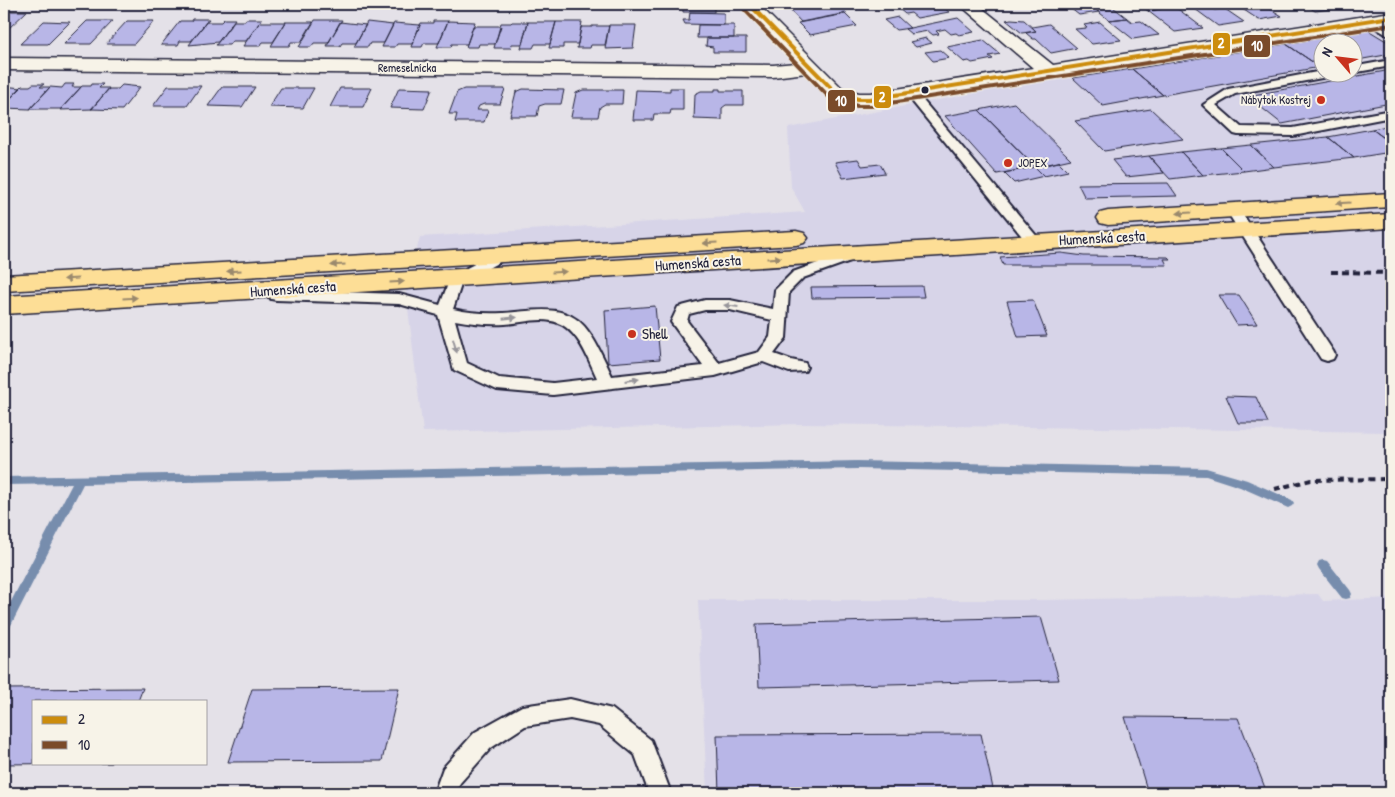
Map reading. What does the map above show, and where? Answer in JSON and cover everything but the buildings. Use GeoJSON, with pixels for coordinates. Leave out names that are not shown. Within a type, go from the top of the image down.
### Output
{"type":"FeatureCollection","features":[{"type":"Feature","properties":{"kind":"main road","name":"Humenská cesta"},"geometry":{"type":"LineString","coordinates":[[4,305],[456,279],[858,253],[1233,210],[1391,200]]}},
{"type":"Feature","properties":{"kind":"main road","name":"Humenská cesta"},"geometry":{"type":"LineString","coordinates":[[4,283],[500,256],[1027,233],[1245,229],[1391,221]]}},
{"type":"Feature","properties":{"kind":"street"},"geometry":{"type":"LineString","coordinates":[[748,4],[834,92],[844,96],[870,99],[1391,17]]}},
{"type":"Feature","properties":{"kind":"street"},"geometry":{"type":"LineString","coordinates":[[967,4],[1049,71]]}},
{"type":"Feature","properties":{"kind":"street","name":"Remeselnícka"},"geometry":{"type":"LineString","coordinates":[[4,64],[773,71],[809,67]]}},
{"type":"Feature","properties":{"kind":"lane"},"geometry":{"type":"LineString","coordinates":[[1369,20],[1391,34]]}},
{"type":"Feature","properties":{"kind":"lane"},"geometry":{"type":"LineString","coordinates":[[1362,68],[1391,63]]}},
{"type":"Feature","properties":{"kind":"lane"},"geometry":{"type":"LineString","coordinates":[[1312,77],[1232,91],[1209,105],[1238,131],[1293,132],[1391,114]]}},
{"type":"Feature","properties":{"kind":"lane"},"geometry":{"type":"LineString","coordinates":[[911,93],[1027,233]]}},
{"type":"Feature","properties":{"kind":"lane"},"geometry":{"type":"LineString","coordinates":[[1233,210],[1327,355]]}},
{"type":"Feature","properties":{"kind":"lane"},"geometry":{"type":"LineString","coordinates":[[500,256],[456,279],[445,312],[460,366],[497,384],[553,389],[715,370],[764,356],[778,338],[782,290],[798,275],[858,253]]}},
{"type":"Feature","properties":{"kind":"lane"},"geometry":{"type":"LineString","coordinates":[[224,293],[398,299],[460,316],[496,320],[536,315],[561,315],[578,329],[608,383]]}},
{"type":"Feature","properties":{"kind":"lane"},"geometry":{"type":"LineString","coordinates":[[715,370],[679,322],[684,311],[705,304],[730,305],[779,316]]}},
{"type":"Feature","properties":{"kind":"lane"},"geometry":{"type":"LineString","coordinates":[[764,356],[789,366],[798,367]]}},
{"type":"Feature","properties":{"kind":"lane"},"geometry":{"type":"LineString","coordinates":[[445,793],[451,776],[483,740],[522,716],[570,708],[604,716],[643,748],[660,793]]}},
{"type":"Feature","properties":{"kind":"path"},"geometry":{"type":"LineString","coordinates":[[1275,489],[1311,480],[1391,479]]}},
{"type":"Feature","properties":{"kind":"shaded area"},"geometry":{"type":"Polygon","coordinates":[[[1391,23],[1391,432],[804,424],[423,432],[406,292],[420,237],[805,212],[791,187],[788,128],[1105,69],[1312,36],[1312,82],[1362,82],[1362,32],[1335,32],[1391,23]]]}},
{"type":"Feature","properties":{"kind":"shaded area"},"geometry":{"type":"Polygon","coordinates":[[[1318,594],[1323,601],[1391,598],[1391,793],[707,793],[698,600],[1045,600],[1318,594]]]}},
{"type":"Feature","properties":{"kind":"waterway"},"geometry":{"type":"LineString","coordinates":[[4,481],[857,465],[1206,472],[1243,483],[1288,503]]}},
{"type":"Feature","properties":{"kind":"waterway"},"geometry":{"type":"LineString","coordinates":[[4,627],[80,480]]}},
{"type":"Feature","properties":{"kind":"waterway"},"geometry":{"type":"LineString","coordinates":[[1323,565],[1346,594]]}},
{"type":"Feature","properties":{"kind":"railway"},"geometry":{"type":"LineString","coordinates":[[1331,272],[1391,273]]}},
{"type":"Feature","properties":{"kind":"transit line","name":"2"},"geometry":{"type":"LineString","coordinates":[[749,4],[835,92],[858,99],[870,99],[1391,17]]}},
{"type":"Feature","properties":{"kind":"transit line","name":"10"},"geometry":{"type":"LineString","coordinates":[[744,9],[830,98],[857,106],[871,106],[1391,25]]}},
{"type":"Feature","properties":{"kind":"place","name":"Nábytok Kostrej"},"geometry":{"type":"Point","coordinates":[1321,100]}},
{"type":"Feature","properties":{"kind":"place","name":"JOPEX"},"geometry":{"type":"Point","coordinates":[1008,163]}},
{"type":"Feature","properties":{"kind":"place","name":"Shell"},"geometry":{"type":"Point","coordinates":[632,334]}}]}
